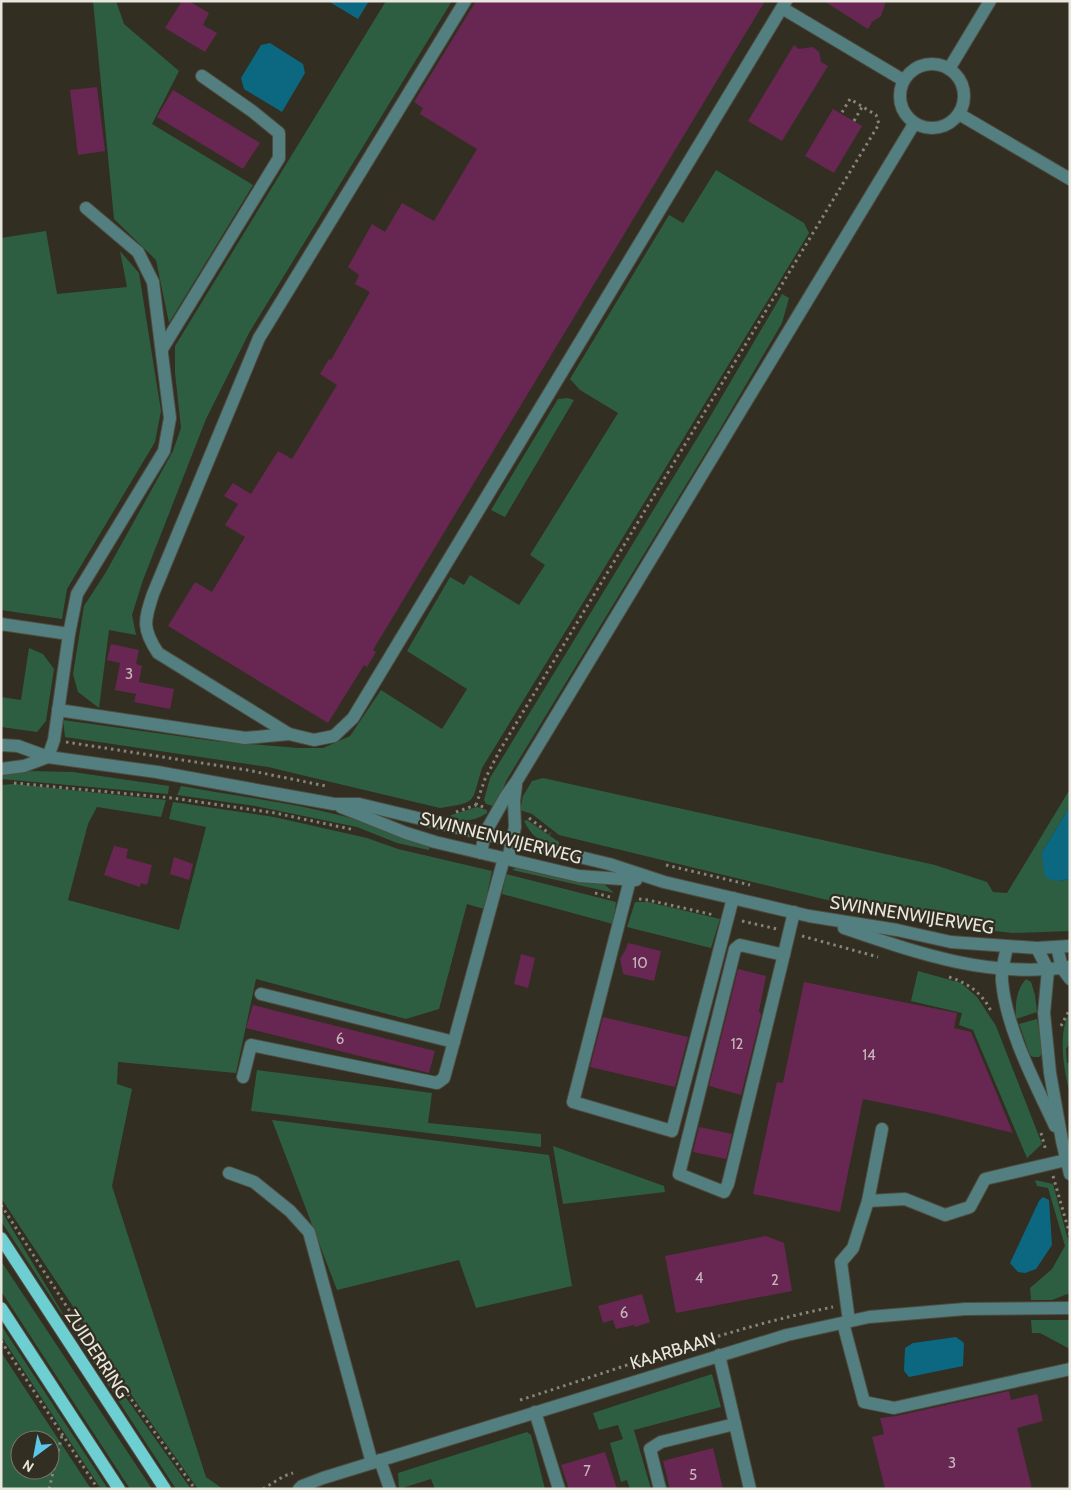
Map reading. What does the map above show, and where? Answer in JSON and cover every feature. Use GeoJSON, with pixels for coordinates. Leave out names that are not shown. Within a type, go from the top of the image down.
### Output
{"type":"FeatureCollection","features":[{"type":"Feature","properties":{"kind":"main road","name":"ZUIDERRING"},"geometry":{"type":"LineString","coordinates":[[1,1238],[165,1489]]}},
{"type":"Feature","properties":{"kind":"main road"},"geometry":{"type":"LineString","coordinates":[[1,1308],[120,1489]]}},
{"type":"Feature","properties":{"kind":"street"},"geometry":{"type":"LineString","coordinates":[[465,1],[259,338],[146,615],[147,637],[158,653],[289,734],[314,740],[334,736],[353,718],[784,4],[904,80]]}},
{"type":"Feature","properties":{"kind":"street"},"geometry":{"type":"LineString","coordinates":[[949,69],[990,1]]}},
{"type":"Feature","properties":{"kind":"street"},"geometry":{"type":"LineString","coordinates":[[937,64],[949,69],[959,78],[964,90],[964,102],[959,114],[950,123],[939,128],[926,128],[914,124],[900,104],[900,92],[904,80],[912,70],[924,65],[937,64]]}},
{"type":"Feature","properties":{"kind":"street"},"geometry":{"type":"LineString","coordinates":[[162,349],[279,158],[279,133],[252,111],[202,76]]}},
{"type":"Feature","properties":{"kind":"street"},"geometry":{"type":"LineString","coordinates":[[959,114],[1070,179]]}},
{"type":"Feature","properties":{"kind":"street"},"geometry":{"type":"LineString","coordinates":[[481,853],[485,834],[506,796],[914,124]]}},
{"type":"Feature","properties":{"kind":"street"},"geometry":{"type":"LineString","coordinates":[[48,757],[54,740],[69,634],[77,594],[164,451],[170,418],[153,282],[138,252],[86,208]]}},
{"type":"Feature","properties":{"kind":"street"},"geometry":{"type":"LineString","coordinates":[[1,624],[69,634]]}},
{"type":"Feature","properties":{"kind":"street"},"geometry":{"type":"LineString","coordinates":[[58,710],[246,738],[289,734]]}},
{"type":"Feature","properties":{"kind":"street","name":"SWINNENWIJERWEG"},"geometry":{"type":"LineString","coordinates":[[1,745],[18,746],[48,757],[157,772],[334,804],[359,804],[609,864],[631,876]]}},
{"type":"Feature","properties":{"kind":"street","name":"SWINNENWIJERWEG"},"geometry":{"type":"LineString","coordinates":[[1,769],[24,766],[48,757]]}},
{"type":"Feature","properties":{"kind":"street"},"geometry":{"type":"LineString","coordinates":[[243,1077],[251,1045],[437,1083],[444,1078],[512,840],[515,827],[514,801],[516,782]]}},
{"type":"Feature","properties":{"kind":"street","name":"SWINNENWIJERWEG"},"geometry":{"type":"LineString","coordinates":[[334,804],[406,833],[435,842],[579,876],[631,876],[794,912],[948,961],[1002,969],[1048,970],[1066,967]]}},
{"type":"Feature","properties":{"kind":"street"},"geometry":{"type":"LineString","coordinates":[[631,876],[573,1102],[672,1131],[733,898]]}},
{"type":"Feature","properties":{"kind":"street"},"geometry":{"type":"LineString","coordinates":[[784,956],[740,945],[735,949],[679,1174],[724,1192],[728,1184],[784,956],[794,912]]}},
{"type":"Feature","properties":{"kind":"street","name":"SWINNENWIJERWEG"},"geometry":{"type":"LineString","coordinates":[[809,916],[897,930],[951,942],[1007,947],[1037,948],[1063,946]]}},
{"type":"Feature","properties":{"kind":"street"},"geometry":{"type":"LineString","coordinates":[[1063,946],[1070,979]]}},
{"type":"Feature","properties":{"kind":"street"},"geometry":{"type":"LineString","coordinates":[[1007,947],[1002,969],[1005,1000],[1011,1024],[1032,1077],[1062,1141]]}},
{"type":"Feature","properties":{"kind":"street"},"geometry":{"type":"LineString","coordinates":[[1037,948],[1048,970],[1044,1013],[1050,1073],[1070,1174]]}},
{"type":"Feature","properties":{"kind":"street"},"geometry":{"type":"LineString","coordinates":[[261,994],[454,1042]]}},
{"type":"Feature","properties":{"kind":"street"},"geometry":{"type":"LineString","coordinates":[[882,1129],[868,1201],[853,1248],[841,1262],[846,1322],[864,1402],[894,1408],[1070,1369]]}},
{"type":"Feature","properties":{"kind":"street"},"geometry":{"type":"LineString","coordinates":[[868,1201],[905,1199],[945,1216],[970,1208],[985,1179],[1066,1160]]}},
{"type":"Feature","properties":{"kind":"street"},"geometry":{"type":"LineString","coordinates":[[229,1173],[254,1182],[290,1211],[309,1232],[376,1462],[390,1489]]}},
{"type":"Feature","properties":{"kind":"street","name":"KAARBAAN"},"geometry":{"type":"LineString","coordinates":[[299,1489],[323,1478],[787,1335],[869,1317],[965,1310],[1070,1308]]}},
{"type":"Feature","properties":{"kind":"street"},"geometry":{"type":"LineString","coordinates":[[719,1355],[750,1489]]}},
{"type":"Feature","properties":{"kind":"street"},"geometry":{"type":"LineString","coordinates":[[535,1412],[559,1489]]}},
{"type":"Feature","properties":{"kind":"street"},"geometry":{"type":"LineString","coordinates":[[660,1489],[650,1449],[661,1442],[735,1424]]}},
{"type":"Feature","properties":{"kind":"path"},"geometry":{"type":"LineString","coordinates":[[476,805],[485,779],[500,750],[879,124],[876,115],[850,99],[841,114]]}},
{"type":"Feature","properties":{"kind":"path"},"geometry":{"type":"LineString","coordinates":[[854,121],[862,108]]}},
{"type":"Feature","properties":{"kind":"path"},"geometry":{"type":"LineString","coordinates":[[946,975],[971,986],[988,1006],[992,1014]]}},
{"type":"Feature","properties":{"kind":"path"},"geometry":{"type":"LineString","coordinates":[[1041,1131],[1070,1235]]}},
{"type":"Feature","properties":{"kind":"path"},"geometry":{"type":"LineString","coordinates":[[1,1205],[78,1324],[194,1489]]}},
{"type":"Feature","properties":{"kind":"path"},"geometry":{"type":"LineString","coordinates":[[1,1341],[98,1489]]}},
{"type":"Feature","properties":{"kind":"path"},"geometry":{"type":"LineString","coordinates":[[49,1489],[62,1435]]}},
{"type":"Feature","properties":{"kind":"green space"},"geometry":{"type":"Polygon","coordinates":[[[93,1],[116,1],[124,24],[179,71],[152,124],[253,185],[169,323],[156,260],[114,219],[93,1]]]}},
{"type":"Feature","properties":{"kind":"green space"},"geometry":{"type":"Polygon","coordinates":[[[386,1],[452,1],[249,333],[206,419],[143,580],[132,615],[136,635],[109,630],[99,708],[78,692],[73,674],[84,606],[106,572],[173,451],[181,428],[175,373],[175,346],[386,1]]]}},
{"type":"Feature","properties":{"kind":"green space"},"geometry":{"type":"Polygon","coordinates":[[[716,170],[804,223],[809,233],[482,768],[471,799],[461,804],[440,808],[268,767],[65,737],[63,720],[214,741],[298,748],[323,748],[350,736],[381,690],[442,729],[467,689],[407,651],[450,577],[464,585],[470,575],[519,605],[545,565],[530,555],[618,413],[580,390],[570,379],[669,215],[683,223],[716,170]]]}},
{"type":"Feature","properties":{"kind":"green space"},"geometry":{"type":"Polygon","coordinates":[[[46,231],[57,294],[127,287],[120,251],[139,273],[161,411],[155,442],[67,589],[62,619],[1,610],[1,238],[46,231]]]}},
{"type":"Feature","properties":{"kind":"green space"},"geometry":{"type":"Polygon","coordinates":[[[782,294],[789,298],[782,323],[720,429],[506,781],[497,804],[493,806],[486,804],[484,800],[490,778],[707,422],[782,294]]]}},
{"type":"Feature","properties":{"kind":"green space"},"geometry":{"type":"Polygon","coordinates":[[[568,398],[574,400],[505,517],[491,510],[558,399],[568,398]]]}},
{"type":"Feature","properties":{"kind":"green space"},"geometry":{"type":"Polygon","coordinates":[[[29,648],[43,654],[54,669],[46,721],[37,732],[1,727],[1,697],[21,700],[29,648]]]}},
{"type":"Feature","properties":{"kind":"green space"},"geometry":{"type":"Polygon","coordinates":[[[32,771],[73,772],[169,786],[168,794],[1,779],[1,774],[32,771]]]}},
{"type":"Feature","properties":{"kind":"green space"},"geometry":{"type":"Polygon","coordinates":[[[543,778],[935,865],[987,882],[993,892],[1007,893],[1070,789],[1070,806],[1042,852],[1058,881],[1070,879],[1070,931],[1013,933],[958,927],[844,904],[559,835],[532,814],[520,810],[523,796],[532,781],[543,778]]]}},
{"type":"Feature","properties":{"kind":"green space"},"geometry":{"type":"Polygon","coordinates":[[[14,784],[166,800],[161,817],[97,807],[88,824],[68,900],[179,930],[206,827],[169,819],[173,802],[274,817],[367,838],[398,849],[492,871],[484,909],[467,904],[439,1009],[406,1019],[256,979],[236,1073],[118,1062],[117,1084],[132,1089],[112,1186],[206,1477],[223,1489],[198,1489],[137,1403],[1,1198],[1,785],[14,784]]]}},
{"type":"Feature","properties":{"kind":"green space"},"geometry":{"type":"Polygon","coordinates":[[[181,786],[323,811],[354,819],[430,846],[429,850],[397,843],[357,827],[255,806],[177,795],[181,786]]]}},
{"type":"Feature","properties":{"kind":"green space"},"geometry":{"type":"Polygon","coordinates":[[[477,807],[487,810],[487,813],[469,820],[449,819],[451,815],[477,807]]]}},
{"type":"Feature","properties":{"kind":"green space"},"geometry":{"type":"Polygon","coordinates":[[[527,820],[559,842],[559,845],[542,840],[534,835],[524,821],[527,820]]]}},
{"type":"Feature","properties":{"kind":"green space"},"geometry":{"type":"Polygon","coordinates":[[[519,866],[603,883],[614,893],[512,870],[519,866]]]}},
{"type":"Feature","properties":{"kind":"green space"},"geometry":{"type":"Polygon","coordinates":[[[506,874],[616,902],[613,924],[502,894],[506,874]]]}},
{"type":"Feature","properties":{"kind":"green space"},"geometry":{"type":"Polygon","coordinates":[[[635,902],[648,902],[720,919],[711,948],[627,927],[635,902]]]}},
{"type":"Feature","properties":{"kind":"green space"},"geometry":{"type":"Polygon","coordinates":[[[918,971],[961,983],[977,997],[996,1026],[1042,1144],[1027,1158],[973,1030],[959,1025],[962,1013],[911,1001],[918,971]]]}},
{"type":"Feature","properties":{"kind":"green space"},"geometry":{"type":"Polygon","coordinates":[[[1026,979],[1031,982],[1037,1012],[1016,1019],[1017,998],[1020,988],[1026,979]]]}},
{"type":"Feature","properties":{"kind":"green space"},"geometry":{"type":"Polygon","coordinates":[[[1070,1012],[1070,1043],[1066,1049],[1067,1063],[1070,1063],[1070,1094],[1064,1064],[1063,1041],[1066,1020],[1070,1012]]]}},
{"type":"Feature","properties":{"kind":"green space"},"geometry":{"type":"Polygon","coordinates":[[[1037,1019],[1043,1053],[1039,1057],[1033,1057],[1030,1055],[1019,1024],[1037,1019]]]}},
{"type":"Feature","properties":{"kind":"green space"},"geometry":{"type":"Polygon","coordinates":[[[257,1070],[432,1093],[428,1123],[541,1134],[541,1147],[251,1111],[257,1070]]]}},
{"type":"Feature","properties":{"kind":"green space"},"geometry":{"type":"Polygon","coordinates":[[[272,1120],[549,1155],[572,1286],[476,1308],[459,1260],[337,1290],[272,1120]]]}},
{"type":"Feature","properties":{"kind":"green space"},"geometry":{"type":"Polygon","coordinates":[[[553,1146],[664,1186],[665,1192],[563,1204],[553,1146]]]}},
{"type":"Feature","properties":{"kind":"green space"},"geometry":{"type":"Polygon","coordinates":[[[1035,1180],[1053,1184],[1070,1247],[1070,1293],[1052,1300],[1031,1300],[1030,1288],[1052,1269],[1065,1246],[1048,1188],[1037,1186],[1035,1180]]]}},
{"type":"Feature","properties":{"kind":"green space"},"geometry":{"type":"Polygon","coordinates":[[[1,1210],[78,1338],[1,1221],[1,1210]]]}},
{"type":"Feature","properties":{"kind":"green space"},"geometry":{"type":"Polygon","coordinates":[[[1,1261],[152,1489],[130,1489],[1,1291],[1,1261]]]}},
{"type":"Feature","properties":{"kind":"green space"},"geometry":{"type":"Polygon","coordinates":[[[1031,1320],[1070,1320],[1070,1349],[1040,1333],[1032,1333],[1031,1320]]]}},
{"type":"Feature","properties":{"kind":"green space"},"geometry":{"type":"Polygon","coordinates":[[[1,1325],[108,1489],[101,1489],[1,1336],[1,1325]]]}},
{"type":"Feature","properties":{"kind":"green space"},"geometry":{"type":"Polygon","coordinates":[[[87,1343],[191,1489],[176,1489],[81,1344],[87,1343]]]}},
{"type":"Feature","properties":{"kind":"green space"},"geometry":{"type":"Polygon","coordinates":[[[1,1352],[52,1430],[10,1430],[10,1480],[60,1480],[60,1442],[91,1489],[1,1489],[1,1352]]]}},
{"type":"Feature","properties":{"kind":"green space"},"geometry":{"type":"Polygon","coordinates":[[[712,1374],[721,1407],[634,1430],[651,1489],[630,1489],[627,1480],[621,1482],[610,1443],[623,1439],[618,1425],[599,1430],[593,1413],[712,1374]]]}},
{"type":"Feature","properties":{"kind":"green space"},"geometry":{"type":"Polygon","coordinates":[[[527,1432],[531,1435],[545,1489],[435,1489],[431,1479],[399,1489],[398,1473],[527,1432]]]}},
{"type":"Feature","properties":{"kind":"water"},"geometry":{"type":"Polygon","coordinates":[[[328,1],[369,1],[358,19],[328,1]]]}},
{"type":"Feature","properties":{"kind":"water"},"geometry":{"type":"Polygon","coordinates":[[[270,43],[303,64],[305,73],[282,112],[244,89],[241,78],[261,45],[270,43]]]}},
{"type":"Feature","properties":{"kind":"water"},"geometry":{"type":"Polygon","coordinates":[[[1070,806],[1070,879],[1058,881],[1046,878],[1042,852],[1070,806]]]}},
{"type":"Feature","properties":{"kind":"water"},"geometry":{"type":"Polygon","coordinates":[[[1043,1197],[1049,1200],[1052,1245],[1036,1269],[1025,1273],[1018,1272],[1010,1263],[1039,1201],[1043,1197]]]}},
{"type":"Feature","properties":{"kind":"water"},"geometry":{"type":"Polygon","coordinates":[[[956,1337],[964,1343],[963,1366],[909,1377],[904,1371],[905,1348],[913,1343],[956,1337]]]}},
{"type":"Feature","properties":{"kind":"building"},"geometry":{"type":"Polygon","coordinates":[[[182,1],[189,1],[209,13],[203,25],[217,33],[205,52],[165,28],[182,1]]]}},
{"type":"Feature","properties":{"kind":"building"},"geometry":{"type":"Polygon","coordinates":[[[476,1],[765,1],[373,650],[376,652],[367,667],[364,665],[328,723],[168,626],[195,582],[212,592],[245,537],[225,525],[238,504],[224,496],[233,483],[251,494],[278,451],[292,459],[337,385],[320,374],[329,359],[331,360],[370,292],[355,284],[359,275],[348,267],[372,224],[385,232],[402,203],[434,221],[477,149],[420,114],[423,108],[414,102],[476,1]]]}},
{"type":"Feature","properties":{"kind":"building"},"geometry":{"type":"Polygon","coordinates":[[[824,1],[886,1],[881,16],[872,22],[868,29],[824,1]]]}},
{"type":"Feature","properties":{"kind":"building"},"geometry":{"type":"Polygon","coordinates":[[[794,45],[799,49],[813,47],[819,52],[821,62],[828,66],[782,141],[748,121],[794,45]]]}},
{"type":"Feature","properties":{"kind":"building"},"geometry":{"type":"Polygon","coordinates":[[[97,87],[105,151],[78,155],[70,90],[97,87]]]}},
{"type":"Feature","properties":{"kind":"building"},"geometry":{"type":"Polygon","coordinates":[[[173,90],[260,143],[243,169],[157,117],[173,90]]]}},
{"type":"Feature","properties":{"kind":"building"},"geometry":{"type":"Polygon","coordinates":[[[833,109],[862,126],[834,173],[805,156],[833,109]]]}},
{"type":"Feature","properties":{"kind":"building"},"geometry":{"type":"Polygon","coordinates":[[[111,644],[139,650],[136,664],[142,666],[139,682],[174,689],[170,709],[134,702],[136,694],[115,690],[120,663],[107,660],[111,644]]]}},
{"type":"Feature","properties":{"kind":"building"},"geometry":{"type":"Polygon","coordinates":[[[114,846],[128,849],[126,858],[152,865],[147,885],[141,883],[140,887],[104,875],[114,846]]]}},
{"type":"Feature","properties":{"kind":"building"},"geometry":{"type":"Polygon","coordinates":[[[174,857],[193,864],[189,880],[170,874],[174,857]]]}},
{"type":"Feature","properties":{"kind":"building"},"geometry":{"type":"Polygon","coordinates":[[[628,943],[661,951],[654,981],[623,974],[620,959],[628,943]]]}},
{"type":"Feature","properties":{"kind":"building"},"geometry":{"type":"Polygon","coordinates":[[[521,954],[535,958],[528,988],[514,984],[521,954]]]}},
{"type":"Feature","properties":{"kind":"building"},"geometry":{"type":"Polygon","coordinates":[[[738,969],[766,976],[759,1011],[761,1015],[741,1095],[709,1086],[738,969]]]}},
{"type":"Feature","properties":{"kind":"building"},"geometry":{"type":"Polygon","coordinates":[[[804,982],[957,1013],[954,1028],[971,1032],[1013,1133],[936,1114],[863,1099],[840,1212],[753,1194],[777,1082],[783,1083],[804,982]]]}},
{"type":"Feature","properties":{"kind":"building"},"geometry":{"type":"Polygon","coordinates":[[[253,1005],[435,1051],[429,1073],[246,1028],[253,1005]]]}},
{"type":"Feature","properties":{"kind":"building"},"geometry":{"type":"Polygon","coordinates":[[[603,1017],[688,1037],[675,1087],[590,1067],[603,1017]]]}},
{"type":"Feature","properties":{"kind":"building"},"geometry":{"type":"Polygon","coordinates":[[[699,1127],[732,1134],[726,1159],[693,1152],[699,1127]]]}},
{"type":"Feature","properties":{"kind":"building"},"geometry":{"type":"Polygon","coordinates":[[[766,1236],[784,1243],[792,1291],[676,1313],[665,1256],[766,1236]]]}},
{"type":"Feature","properties":{"kind":"building"},"geometry":{"type":"Polygon","coordinates":[[[642,1294],[650,1322],[635,1327],[634,1325],[616,1329],[613,1320],[603,1323],[598,1306],[642,1294]]]}},
{"type":"Feature","properties":{"kind":"building"},"geometry":{"type":"Polygon","coordinates":[[[1009,1391],[1011,1400],[1037,1394],[1043,1421],[1017,1428],[1032,1489],[885,1489],[872,1437],[884,1434],[880,1418],[1009,1391]]]}},
{"type":"Feature","properties":{"kind":"building"},"geometry":{"type":"Polygon","coordinates":[[[713,1448],[723,1489],[670,1489],[663,1461],[713,1448]]]}},
{"type":"Feature","properties":{"kind":"building"},"geometry":{"type":"Polygon","coordinates":[[[605,1452],[617,1489],[569,1489],[561,1465],[605,1452]]]}}]}
